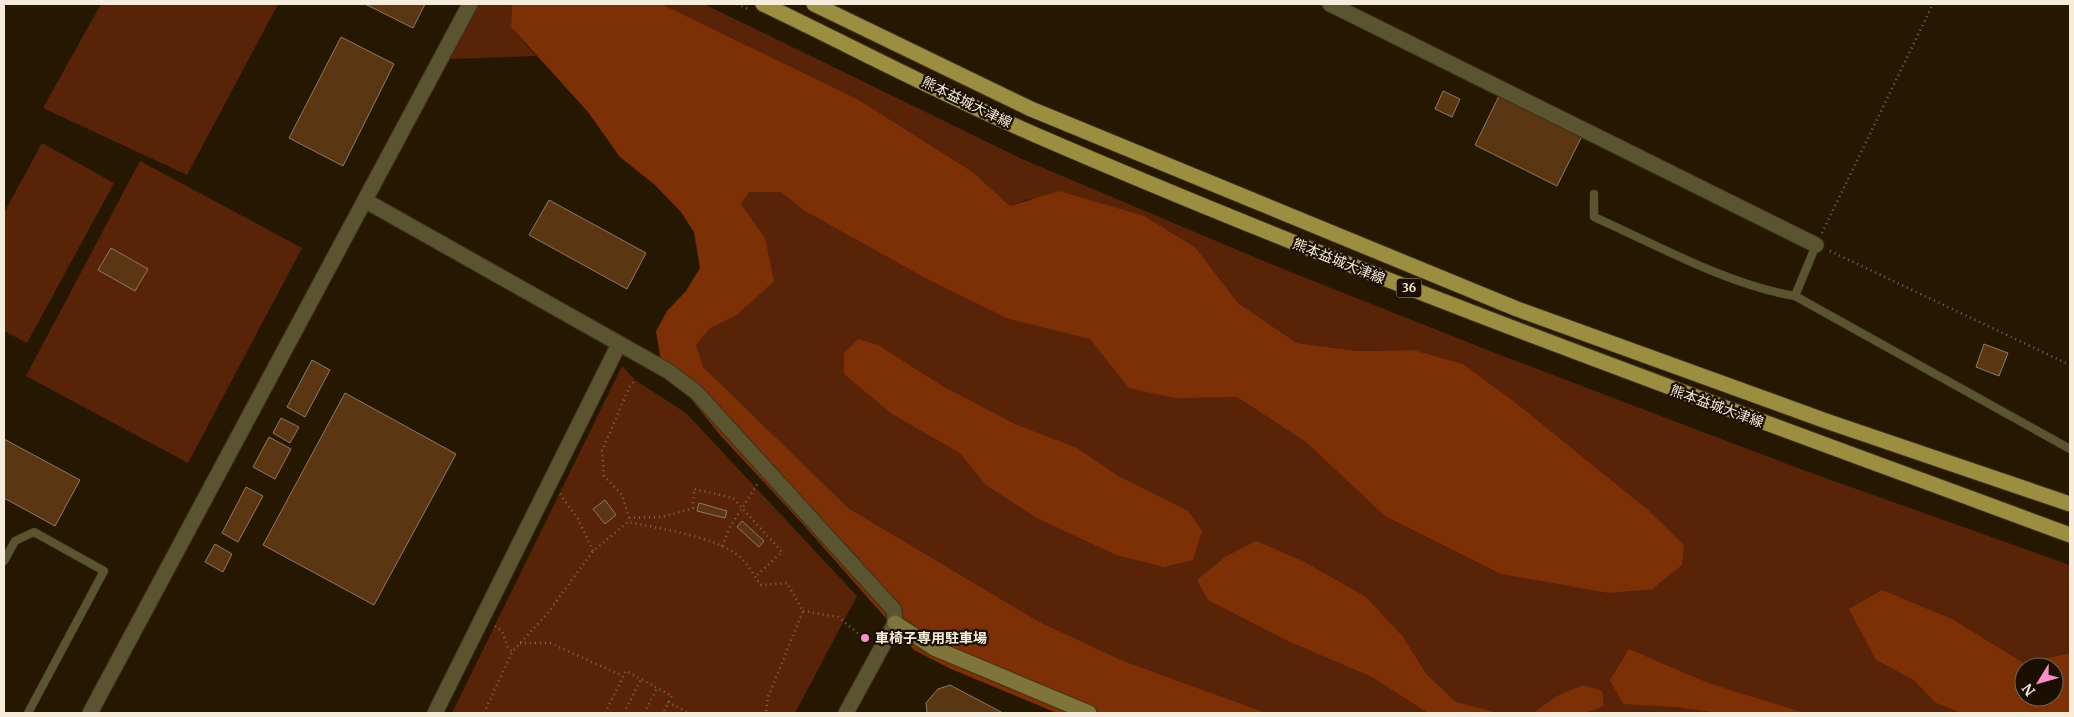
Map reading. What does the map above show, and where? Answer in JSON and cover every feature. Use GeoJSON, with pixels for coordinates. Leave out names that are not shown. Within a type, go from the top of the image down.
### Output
{"type":"FeatureCollection","features":[{"type":"Feature","properties":{"kind":"main road","name":"熊本益城大津線"},"geometry":{"type":"LineString","coordinates":[[763,4],[1035,135],[1289,241],[1516,330],[2070,535]]}},
{"type":"Feature","properties":{"kind":"main road","name":"熊本益城大津線"},"geometry":{"type":"LineString","coordinates":[[814,4],[1031,109],[1517,309],[1826,421],[2070,504]]}},
{"type":"Feature","properties":{"kind":"street"},"geometry":{"type":"LineString","coordinates":[[90,713],[366,202],[470,4]]}},
{"type":"Feature","properties":{"kind":"street"},"geometry":{"type":"LineString","coordinates":[[1330,4],[1816,245]]}},
{"type":"Feature","properties":{"kind":"street"},"geometry":{"type":"LineString","coordinates":[[366,202],[668,371],[696,392],[894,610],[895,622],[846,713]]}},
{"type":"Feature","properties":{"kind":"street"},"geometry":{"type":"LineString","coordinates":[[435,713],[619,344]]}},
{"type":"Feature","properties":{"kind":"street"},"geometry":{"type":"LineString","coordinates":[[895,622],[934,648],[1088,713]]}},
{"type":"Feature","properties":{"kind":"lane"},"geometry":{"type":"LineString","coordinates":[[1594,194],[1594,217],[1735,280],[1770,292],[1795,296],[2070,449]]}},
{"type":"Feature","properties":{"kind":"lane"},"geometry":{"type":"LineString","coordinates":[[1795,296],[1816,245]]}},
{"type":"Feature","properties":{"kind":"lane"},"geometry":{"type":"LineString","coordinates":[[4,561],[15,541],[34,532],[104,571],[28,713]]}},
{"type":"Feature","properties":{"kind":"path"},"geometry":{"type":"LineString","coordinates":[[1933,4],[1816,245],[2070,365]]}},
{"type":"Feature","properties":{"kind":"path"},"geometry":{"type":"LineString","coordinates":[[628,520],[622,495],[604,476],[602,451],[629,388],[635,380]]}},
{"type":"Feature","properties":{"kind":"path"},"geometry":{"type":"LineString","coordinates":[[722,546],[730,527],[759,482]]}},
{"type":"Feature","properties":{"kind":"path"},"geometry":{"type":"LineString","coordinates":[[484,713],[512,652],[547,614],[593,551],[628,520],[662,517],[693,508],[694,488],[733,498],[782,552],[754,577]]}},
{"type":"Feature","properties":{"kind":"path"},"geometry":{"type":"LineString","coordinates":[[556,489],[578,519],[593,551]]}},
{"type":"Feature","properties":{"kind":"path"},"geometry":{"type":"LineString","coordinates":[[628,520],[681,533],[722,546],[740,557],[761,585],[787,583],[802,611],[768,697],[766,713]]}},
{"type":"Feature","properties":{"kind":"path"},"geometry":{"type":"LineString","coordinates":[[802,611],[838,617],[870,643]]}},
{"type":"Feature","properties":{"kind":"path"},"geometry":{"type":"LineString","coordinates":[[489,623],[502,631],[508,648],[512,652]]}},
{"type":"Feature","properties":{"kind":"path"},"geometry":{"type":"LineString","coordinates":[[520,643],[550,643],[623,676]]}},
{"type":"Feature","properties":{"kind":"path"},"geometry":{"type":"LineString","coordinates":[[604,713],[626,670],[672,696],[663,713]]}},
{"type":"Feature","properties":{"kind":"path"},"geometry":{"type":"LineString","coordinates":[[624,713],[640,678]]}},
{"type":"Feature","properties":{"kind":"path"},"geometry":{"type":"LineString","coordinates":[[644,713],[657,688]]}},
{"type":"Feature","properties":{"kind":"path"},"geometry":{"type":"LineString","coordinates":[[668,702],[689,713]]}},
{"type":"Feature","properties":{"kind":"shaded area"},"geometry":{"type":"Polygon","coordinates":[[[101,4],[278,4],[187,175],[43,108],[101,4]]]}},
{"type":"Feature","properties":{"kind":"shaded area"},"geometry":{"type":"Polygon","coordinates":[[[479,4],[512,4],[511,27],[536,56],[450,59],[479,4]]]}},
{"type":"Feature","properties":{"kind":"shaded area"},"geometry":{"type":"Polygon","coordinates":[[[512,4],[661,4],[857,99],[974,173],[1010,206],[1059,191],[1144,216],[1196,248],[1238,303],[1297,343],[1357,351],[1414,350],[1463,364],[1515,402],[1647,509],[1684,545],[1682,565],[1652,589],[1609,593],[1501,574],[1385,516],[1306,442],[1237,397],[1174,398],[1129,388],[1090,339],[1009,319],[929,280],[805,211],[781,192],[749,192],[741,204],[765,238],[774,281],[738,314],[709,329],[696,345],[703,367],[848,508],[1039,622],[1123,661],[1266,713],[1057,713],[951,669],[914,650],[801,522],[721,436],[661,362],[656,331],[667,311],[686,291],[700,268],[694,232],[681,212],[655,185],[620,157],[588,112],[511,27],[512,4]]]}},
{"type":"Feature","properties":{"kind":"shaded area"},"geometry":{"type":"Polygon","coordinates":[[[661,4],[704,4],[1022,159],[1273,265],[1495,353],[1803,470],[2070,565],[2070,653],[2052,657],[2014,657],[1954,620],[2014,686],[2014,707],[2064,707],[2070,713],[1264,713],[929,602],[674,351],[703,311],[713,175],[774,153],[1647,509],[1515,402],[1463,364],[1414,350],[1357,351],[1297,343],[1238,303],[1196,248],[1030,199],[1010,206],[974,173],[661,4]]]}},
{"type":"Feature","properties":{"kind":"shaded area"},"geometry":{"type":"Polygon","coordinates":[[[42,143],[114,183],[27,343],[4,331],[4,213],[42,143]]]}},
{"type":"Feature","properties":{"kind":"shaded area"},"geometry":{"type":"Polygon","coordinates":[[[140,161],[302,248],[188,463],[26,376],[140,161]]]}},
{"type":"Feature","properties":{"kind":"shaded area"},"geometry":{"type":"Polygon","coordinates":[[[858,339],[878,345],[944,387],[1017,425],[1077,448],[1118,476],[1188,511],[1202,531],[1193,560],[1164,567],[1116,555],[1037,518],[986,485],[960,453],[892,414],[844,374],[844,353],[858,339]]]}},
{"type":"Feature","properties":{"kind":"shaded area"},"geometry":{"type":"Polygon","coordinates":[[[622,366],[635,380],[686,413],[857,596],[795,713],[452,713],[622,366]]]}},
{"type":"Feature","properties":{"kind":"shaded area"},"geometry":{"type":"Polygon","coordinates":[[[1256,541],[1303,561],[1366,597],[1403,637],[1427,675],[1456,702],[1498,713],[1428,713],[1372,677],[1290,642],[1208,600],[1197,580],[1225,557],[1256,541]]]}},
{"type":"Feature","properties":{"kind":"shaded area"},"geometry":{"type":"Polygon","coordinates":[[[1882,590],[1954,620],[2014,657],[2014,707],[2064,707],[2064,657],[2052,657],[2070,653],[2070,713],[1962,713],[1936,703],[1914,680],[1876,660],[1849,609],[1882,590]]]}},
{"type":"Feature","properties":{"kind":"shaded area"},"geometry":{"type":"Polygon","coordinates":[[[1629,649],[1708,683],[1805,713],[1718,713],[1675,707],[1623,704],[1610,680],[1629,649]]]}},
{"type":"Feature","properties":{"kind":"shaded area"},"geometry":{"type":"Polygon","coordinates":[[[1583,685],[1602,691],[1604,706],[1585,713],[1533,713],[1557,696],[1583,685]]]}},
{"type":"Feature","properties":{"kind":"building"},"geometry":{"type":"Polygon","coordinates":[[[365,4],[425,4],[413,28],[365,4]]]}},
{"type":"Feature","properties":{"kind":"building"},"geometry":{"type":"Polygon","coordinates":[[[341,37],[394,64],[343,166],[289,138],[341,37]]]}},
{"type":"Feature","properties":{"kind":"building"},"geometry":{"type":"Polygon","coordinates":[[[1443,91],[1460,99],[1452,117],[1435,109],[1443,91]]]}},
{"type":"Feature","properties":{"kind":"building"},"geometry":{"type":"Polygon","coordinates":[[[1499,96],[1582,136],[1557,186],[1475,145],[1499,96]]]}},
{"type":"Feature","properties":{"kind":"building"},"geometry":{"type":"Polygon","coordinates":[[[549,200],[646,253],[627,289],[529,235],[549,200]]]}},
{"type":"Feature","properties":{"kind":"building"},"geometry":{"type":"Polygon","coordinates":[[[111,248],[148,269],[135,291],[98,270],[111,248]]]}},
{"type":"Feature","properties":{"kind":"building"},"geometry":{"type":"Polygon","coordinates":[[[1984,344],[2008,353],[1999,376],[1976,367],[1984,344]]]}},
{"type":"Feature","properties":{"kind":"building"},"geometry":{"type":"Polygon","coordinates":[[[312,360],[330,370],[305,417],[287,407],[312,360]]]}},
{"type":"Feature","properties":{"kind":"building"},"geometry":{"type":"Polygon","coordinates":[[[345,393],[456,454],[374,605],[263,545],[345,393]]]}},
{"type":"Feature","properties":{"kind":"building"},"geometry":{"type":"Polygon","coordinates":[[[281,418],[299,427],[290,443],[273,433],[281,418]]]}},
{"type":"Feature","properties":{"kind":"building"},"geometry":{"type":"Polygon","coordinates":[[[269,437],[291,449],[275,479],[253,467],[269,437]]]}},
{"type":"Feature","properties":{"kind":"building"},"geometry":{"type":"Polygon","coordinates":[[[4,439],[80,480],[55,526],[4,498],[4,439]]]}},
{"type":"Feature","properties":{"kind":"building"},"geometry":{"type":"Polygon","coordinates":[[[246,487],[263,496],[238,542],[222,533],[246,487]]]}},
{"type":"Feature","properties":{"kind":"building"},"geometry":{"type":"Polygon","coordinates":[[[605,500],[616,515],[605,524],[593,509],[605,500]]]}},
{"type":"Feature","properties":{"kind":"building"},"geometry":{"type":"Polygon","coordinates":[[[699,503],[727,511],[725,518],[697,511],[699,503]]]}},
{"type":"Feature","properties":{"kind":"building"},"geometry":{"type":"Polygon","coordinates":[[[742,521],[764,541],[759,547],[737,527],[742,521]]]}},
{"type":"Feature","properties":{"kind":"building"},"geometry":{"type":"Polygon","coordinates":[[[215,544],[232,554],[223,572],[205,562],[215,544]]]}},
{"type":"Feature","properties":{"kind":"building"},"geometry":{"type":"Polygon","coordinates":[[[950,685],[1003,713],[927,713],[926,703],[938,689],[950,685]]]}},
{"type":"Feature","properties":{"kind":"place","name":"車椅子専用駐車場"},"geometry":{"type":"Point","coordinates":[865,638]}}]}
